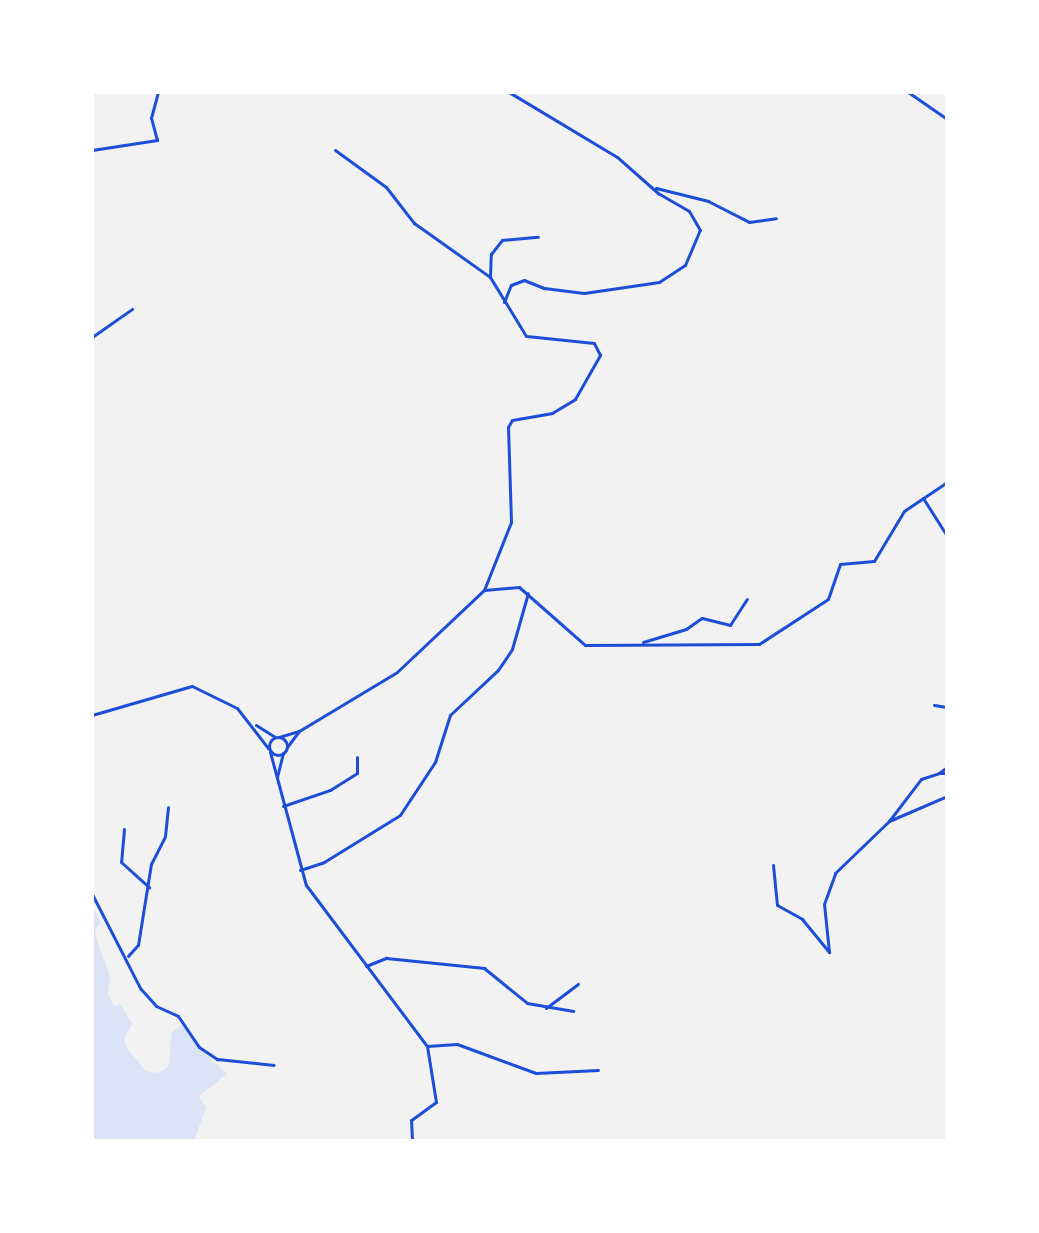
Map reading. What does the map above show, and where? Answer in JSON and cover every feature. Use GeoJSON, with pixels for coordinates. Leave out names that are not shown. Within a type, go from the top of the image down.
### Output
{"type":"FeatureCollection","features":[{"type":"Feature","properties":{"kind":"street"},"geometry":{"type":"LineString","coordinates":[[92,150],[157,140],[151,118],[158,92]]}},
{"type":"Feature","properties":{"kind":"street"},"geometry":{"type":"LineString","coordinates":[[504,302],[511,285],[524,280],[584,293],[651,284],[676,274],[700,230],[694,215],[604,147],[509,92]]}},
{"type":"Feature","properties":{"kind":"street"},"geometry":{"type":"LineString","coordinates":[[908,92],[947,119]]}},
{"type":"Feature","properties":{"kind":"street"},"geometry":{"type":"LineString","coordinates":[[269,750],[277,737],[299,731],[426,651],[484,590],[511,522],[508,427],[512,420],[552,413],[575,399],[600,355],[594,343],[526,336],[490,277],[414,223],[386,187],[335,150]]}},
{"type":"Feature","properties":{"kind":"street"},"geometry":{"type":"LineString","coordinates":[[947,178],[947,195]]}},
{"type":"Feature","properties":{"kind":"street"},"geometry":{"type":"LineString","coordinates":[[656,188],[708,201],[749,222],[776,218]]}},
{"type":"Feature","properties":{"kind":"street"},"geometry":{"type":"LineString","coordinates":[[490,277],[491,254],[502,240],[538,237]]}},
{"type":"Feature","properties":{"kind":"street"},"geometry":{"type":"LineString","coordinates":[[92,337],[132,309]]}},
{"type":"Feature","properties":{"kind":"street"},"geometry":{"type":"LineString","coordinates":[[484,590],[511,584],[528,593],[585,645],[643,642],[759,644],[828,599],[840,564],[874,561],[904,511],[947,482]]}},
{"type":"Feature","properties":{"kind":"street"},"geometry":{"type":"LineString","coordinates":[[923,498],[947,536]]}},
{"type":"Feature","properties":{"kind":"street"},"geometry":{"type":"LineString","coordinates":[[299,870],[324,862],[400,815],[435,762],[450,715],[498,670],[512,649],[528,593]]}},
{"type":"Feature","properties":{"kind":"street"},"geometry":{"type":"LineString","coordinates":[[643,642],[686,629],[702,618],[730,625],[747,599]]}},
{"type":"Feature","properties":{"kind":"street"},"geometry":{"type":"LineString","coordinates":[[92,715],[187,685],[229,701],[256,725],[277,737],[284,751]]}},
{"type":"Feature","properties":{"kind":"street"},"geometry":{"type":"LineString","coordinates":[[934,705],[947,707]]}},
{"type":"Feature","properties":{"kind":"street"},"geometry":{"type":"LineString","coordinates":[[256,725],[269,750],[299,870],[427,1046],[438,1093],[436,1102],[411,1120],[412,1141]]}},
{"type":"Feature","properties":{"kind":"street"},"geometry":{"type":"LineString","coordinates":[[277,780],[284,751],[299,731]]}},
{"type":"Feature","properties":{"kind":"street"},"geometry":{"type":"LineString","coordinates":[[269,750],[284,751]]}},
{"type":"Feature","properties":{"kind":"street"},"geometry":{"type":"LineString","coordinates":[[283,806],[330,790],[357,773],[357,757]]}},
{"type":"Feature","properties":{"kind":"street"},"geometry":{"type":"LineString","coordinates":[[773,865],[777,905],[802,919],[829,952],[823,919],[827,887],[889,821],[921,779],[947,767]]}},
{"type":"Feature","properties":{"kind":"street"},"geometry":{"type":"LineString","coordinates":[[939,773],[947,773]]}},
{"type":"Feature","properties":{"kind":"street"},"geometry":{"type":"LineString","coordinates":[[889,821],[947,796]]}},
{"type":"Feature","properties":{"kind":"street"},"geometry":{"type":"LineString","coordinates":[[128,956],[138,945],[151,864],[169,825],[168,807]]}},
{"type":"Feature","properties":{"kind":"street"},"geometry":{"type":"LineString","coordinates":[[124,829],[121,862],[149,887]]}},
{"type":"Feature","properties":{"kind":"street"},"geometry":{"type":"LineString","coordinates":[[92,894],[116,949],[128,956],[147,997],[178,1016],[203,1051],[217,1059],[274,1065]]}},
{"type":"Feature","properties":{"kind":"street"},"geometry":{"type":"LineString","coordinates":[[366,966],[386,958],[484,968],[527,1003],[573,1011]]}},
{"type":"Feature","properties":{"kind":"street"},"geometry":{"type":"LineString","coordinates":[[545,1008],[578,984]]}},
{"type":"Feature","properties":{"kind":"street"},"geometry":{"type":"LineString","coordinates":[[427,1046],[457,1044],[536,1073],[598,1070]]}},
{"type":"Feature","properties":{"kind":"shaded area"},"geometry":{"type":"Polygon","coordinates":[[[92,905],[101,923],[95,930],[110,976],[108,995],[114,1006],[120,1004],[132,1024],[124,1039],[126,1047],[146,1071],[158,1073],[168,1067],[172,1032],[185,1024],[198,1047],[227,1074],[199,1096],[206,1108],[194,1141],[92,1141],[92,905]]]}}]}
